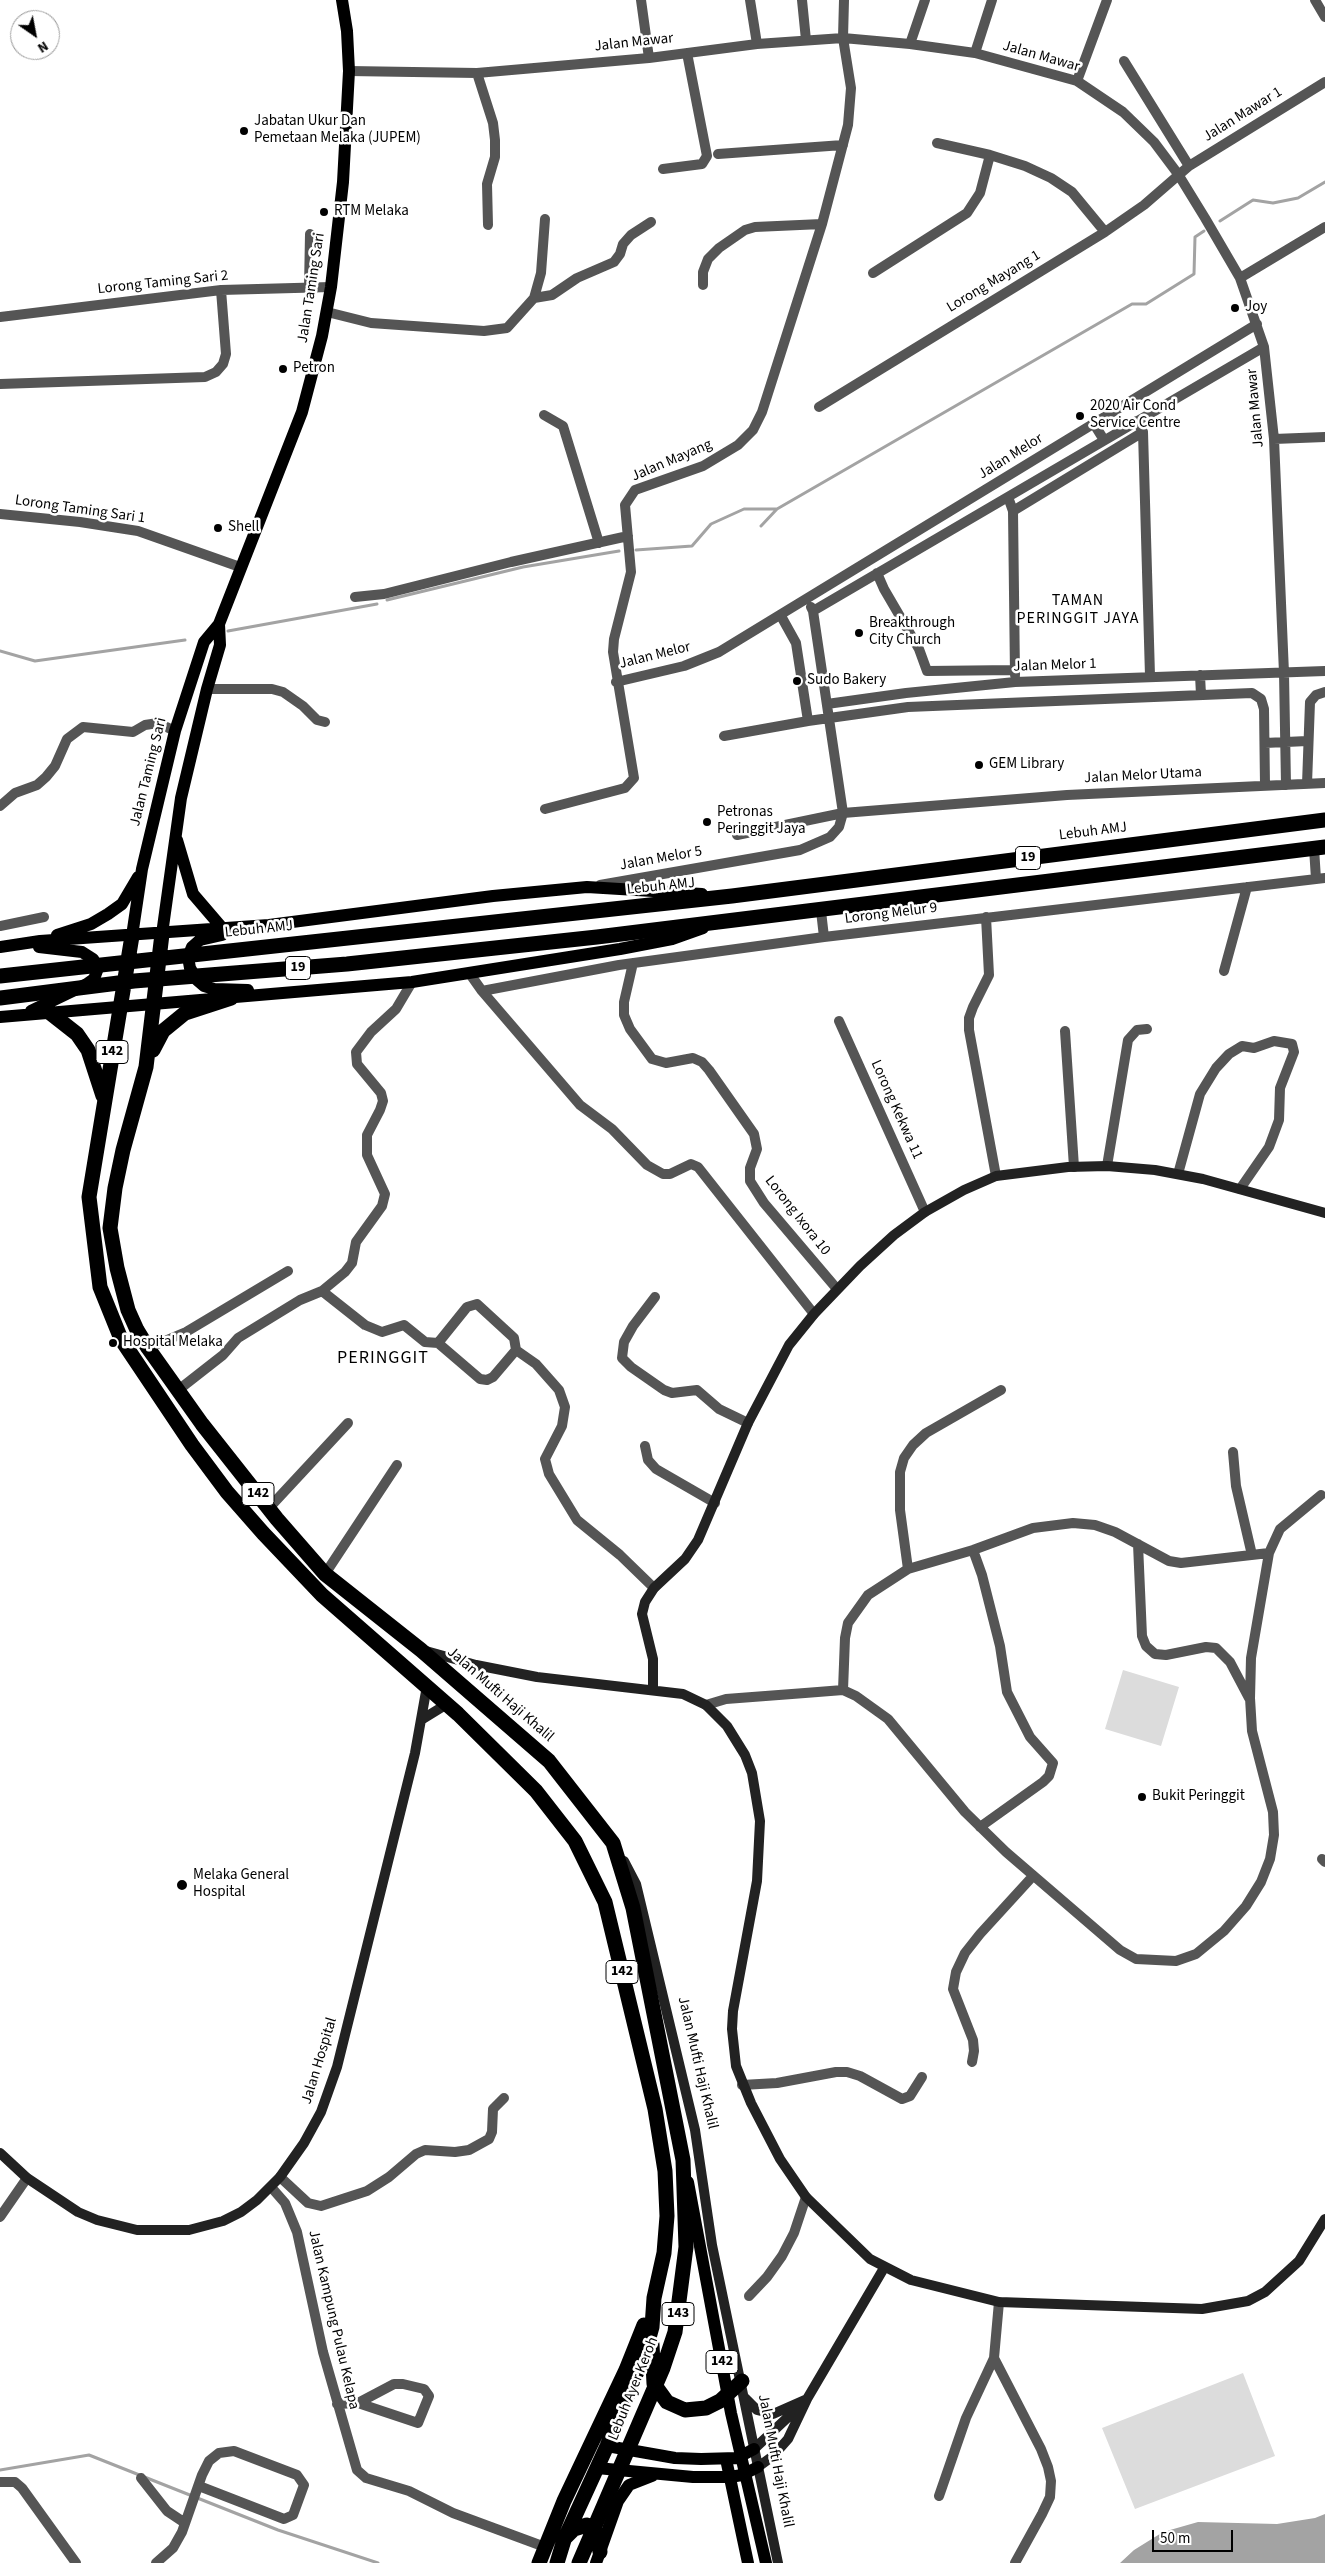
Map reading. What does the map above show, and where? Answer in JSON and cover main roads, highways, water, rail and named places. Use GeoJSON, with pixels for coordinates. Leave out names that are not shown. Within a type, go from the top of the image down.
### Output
{"type":"FeatureCollection","features":[{"type":"Feature","properties":{"kind":"highway","name":"Lebuh AMJ"},"geometry":{"type":"LineString","coordinates":[[0,976],[732,896],[1325,820]]}},
{"type":"Feature","properties":{"kind":"highway","name":"19"},"geometry":{"type":"LineString","coordinates":[[0,998],[134,981],[347,964],[720,923],[1319,847]]}},
{"type":"Feature","properties":{"kind":"highway","name":"Jalan Mufti Haji Khalil"},"geometry":{"type":"LineString","coordinates":[[162,934],[146,1068],[123,1150],[115,1188],[110,1228],[116,1268],[128,1310],[148,1348],[177,1391],[269,1508],[325,1574],[421,1650],[549,1761],[614,1843],[633,1908],[684,2160]]}},
{"type":"Feature","properties":{"kind":"highway","name":"142"},"geometry":{"type":"LineString","coordinates":[[132,936],[89,1197],[100,1287],[121,1339],[164,1405],[227,1492],[322,1595],[447,1704],[536,1791],[575,1841],[591,1870],[605,1902],[655,2109],[665,2171]]}},
{"type":"Feature","properties":{"kind":"highway"},"geometry":{"type":"LineString","coordinates":[[146,1068],[158,1039],[173,1021],[185,1013],[231,998]]}},
{"type":"Feature","properties":{"kind":"highway"},"geometry":{"type":"LineString","coordinates":[[49,1012],[77,1034],[88,1050],[104,1097]]}},
{"type":"Feature","properties":{"kind":"highway","name":"Lebuh Ayer Keroh"},"geometry":{"type":"LineString","coordinates":[[579,2563],[663,2368],[675,2332],[686,2247],[684,2160]]}},
{"type":"Feature","properties":{"kind":"highway","name":"143"},"geometry":{"type":"LineString","coordinates":[[654,2298],[664,2253],[666,2216],[665,2171]]}},
{"type":"Feature","properties":{"kind":"highway"},"geometry":{"type":"LineString","coordinates":[[654,2298],[652,2327],[654,2384],[667,2402],[685,2410],[706,2408],[731,2393],[742,2381]]}},
{"type":"Feature","properties":{"kind":"highway","name":"Lebuh Ayer Keroh"},"geometry":{"type":"LineString","coordinates":[[539,2563],[564,2501],[626,2370],[654,2298]]}},
{"type":"Feature","properties":{"kind":"highway"},"geometry":{"type":"LineString","coordinates":[[557,2563],[564,2540],[634,2382],[652,2327]]}},
{"type":"Feature","properties":{"kind":"highway"},"geometry":{"type":"LineString","coordinates":[[564,2540],[574,2528],[586,2525],[598,2534],[598,2558]]}},
{"type":"Feature","properties":{"kind":"main road","name":"Jalan Taming Sari"},"geometry":{"type":"LineString","coordinates":[[132,936],[142,869],[175,731],[204,642],[219,624],[302,412],[327,312],[343,182],[349,71],[342,0]]}},
{"type":"Feature","properties":{"kind":"main road","name":"Jalan Taming Sari"},"geometry":{"type":"LineString","coordinates":[[162,934],[175,832],[207,689],[220,645],[219,624]]}},
{"type":"Feature","properties":{"kind":"main road"},"geometry":{"type":"LineString","coordinates":[[175,832],[193,894],[223,929]]}},
{"type":"Feature","properties":{"kind":"main road"},"geometry":{"type":"LineString","coordinates":[[40,941],[91,924],[108,914],[122,904],[142,869]]}},
{"type":"Feature","properties":{"kind":"main road"},"geometry":{"type":"LineString","coordinates":[[0,947],[40,941],[162,934],[269,925],[587,887],[732,896]]}},
{"type":"Feature","properties":{"kind":"main road"},"geometry":{"type":"LineString","coordinates":[[0,1017],[412,982],[620,949],[672,939],[720,923]]}},
{"type":"Feature","properties":{"kind":"main road"},"geometry":{"type":"LineString","coordinates":[[269,925],[200,940],[192,947],[188,957],[194,974],[204,986],[214,989],[305,991]]}},
{"type":"Feature","properties":{"kind":"main road"},"geometry":{"type":"LineString","coordinates":[[16,944],[82,952],[94,959],[98,968],[94,979],[87,984],[24,1014]]}},
{"type":"Feature","properties":{"kind":"main road","name":"142"},"geometry":{"type":"LineString","coordinates":[[684,2160],[698,2224],[731,2413],[766,2563]]}},
{"type":"Feature","properties":{"kind":"main road"},"geometry":{"type":"LineString","coordinates":[[607,2446],[675,2458],[737,2458],[754,2449]]}},
{"type":"Feature","properties":{"kind":"main road"},"geometry":{"type":"LineString","coordinates":[[726,2459],[748,2563]]}},
{"type":"Feature","properties":{"kind":"main road"},"geometry":{"type":"LineString","coordinates":[[597,2468],[657,2475],[730,2477],[742,2475],[758,2467]]}},
{"type":"Feature","properties":{"kind":"main road"},"geometry":{"type":"LineString","coordinates":[[598,2558],[618,2502],[629,2485],[640,2479],[657,2475]]}},
{"type":"Feature","properties":{"kind":"waterway"},"geometry":{"type":"LineString","coordinates":[[1220,221],[1253,200],[1273,203],[1298,198],[1325,182]]}},
{"type":"Feature","properties":{"kind":"waterway"},"geometry":{"type":"LineString","coordinates":[[636,550],[692,546],[711,524],[744,509],[777,509],[1132,304],[1146,304],[1194,274],[1195,237],[1204,231]]}},
{"type":"Feature","properties":{"kind":"waterway"},"geometry":{"type":"LineString","coordinates":[[761,526],[777,509]]}},
{"type":"Feature","properties":{"kind":"waterway"},"geometry":{"type":"LineString","coordinates":[[387,600],[523,567],[619,551]]}},
{"type":"Feature","properties":{"kind":"waterway"},"geometry":{"type":"LineString","coordinates":[[228,631],[377,604]]}},
{"type":"Feature","properties":{"kind":"waterway"},"geometry":{"type":"LineString","coordinates":[[0,651],[35,661],[185,640]]}},
{"type":"Feature","properties":{"kind":"waterway"},"geometry":{"type":"LineString","coordinates":[[0,2470],[89,2455],[278,2530],[378,2563]]}},
{"type":"Feature","properties":{"kind":"place","name":"Jabatan Ukur Dan Pemetaan Melaka (JUPEM)"},"geometry":{"type":"Point","coordinates":[244,131]}},
{"type":"Feature","properties":{"kind":"place","name":"RTM Melaka"},"geometry":{"type":"Point","coordinates":[324,212]}},
{"type":"Feature","properties":{"kind":"place","name":"Joy"},"geometry":{"type":"Point","coordinates":[1235,308]}},
{"type":"Feature","properties":{"kind":"place","name":"Petron"},"geometry":{"type":"Point","coordinates":[283,369]}},
{"type":"Feature","properties":{"kind":"place","name":"2020 Air Cond Service Centre"},"geometry":{"type":"Point","coordinates":[1080,416]}},
{"type":"Feature","properties":{"kind":"place","name":"Shell"},"geometry":{"type":"Point","coordinates":[218,528]}},
{"type":"Feature","properties":{"kind":"place","name":"Breakthrough City Church"},"geometry":{"type":"Point","coordinates":[859,633]}},
{"type":"Feature","properties":{"kind":"place","name":"Sudo Bakery"},"geometry":{"type":"Point","coordinates":[797,681]}},
{"type":"Feature","properties":{"kind":"place","name":"GEM Library"},"geometry":{"type":"Point","coordinates":[979,765]}},
{"type":"Feature","properties":{"kind":"place","name":"Petronas Peringgit Jaya"},"geometry":{"type":"Point","coordinates":[707,822]}},
{"type":"Feature","properties":{"kind":"place","name":"Hospital Melaka"},"geometry":{"type":"Point","coordinates":[113,1343]}},
{"type":"Feature","properties":{"kind":"place","name":"Bukit Peringgit"},"geometry":{"type":"Point","coordinates":[1142,1797]}},
{"type":"Feature","properties":{"kind":"place","name":"Melaka General Hospital"},"geometry":{"type":"Point","coordinates":[182,1885]}},
{"type":"Feature","properties":{"kind":"district","name":"TAMAN PERINGGIT JAYA"},"geometry":{"type":"Point","coordinates":[1078,610]}},
{"type":"Feature","properties":{"kind":"district","name":"PERINGGIT"},"geometry":{"type":"Point","coordinates":[383,1359]}}]}
